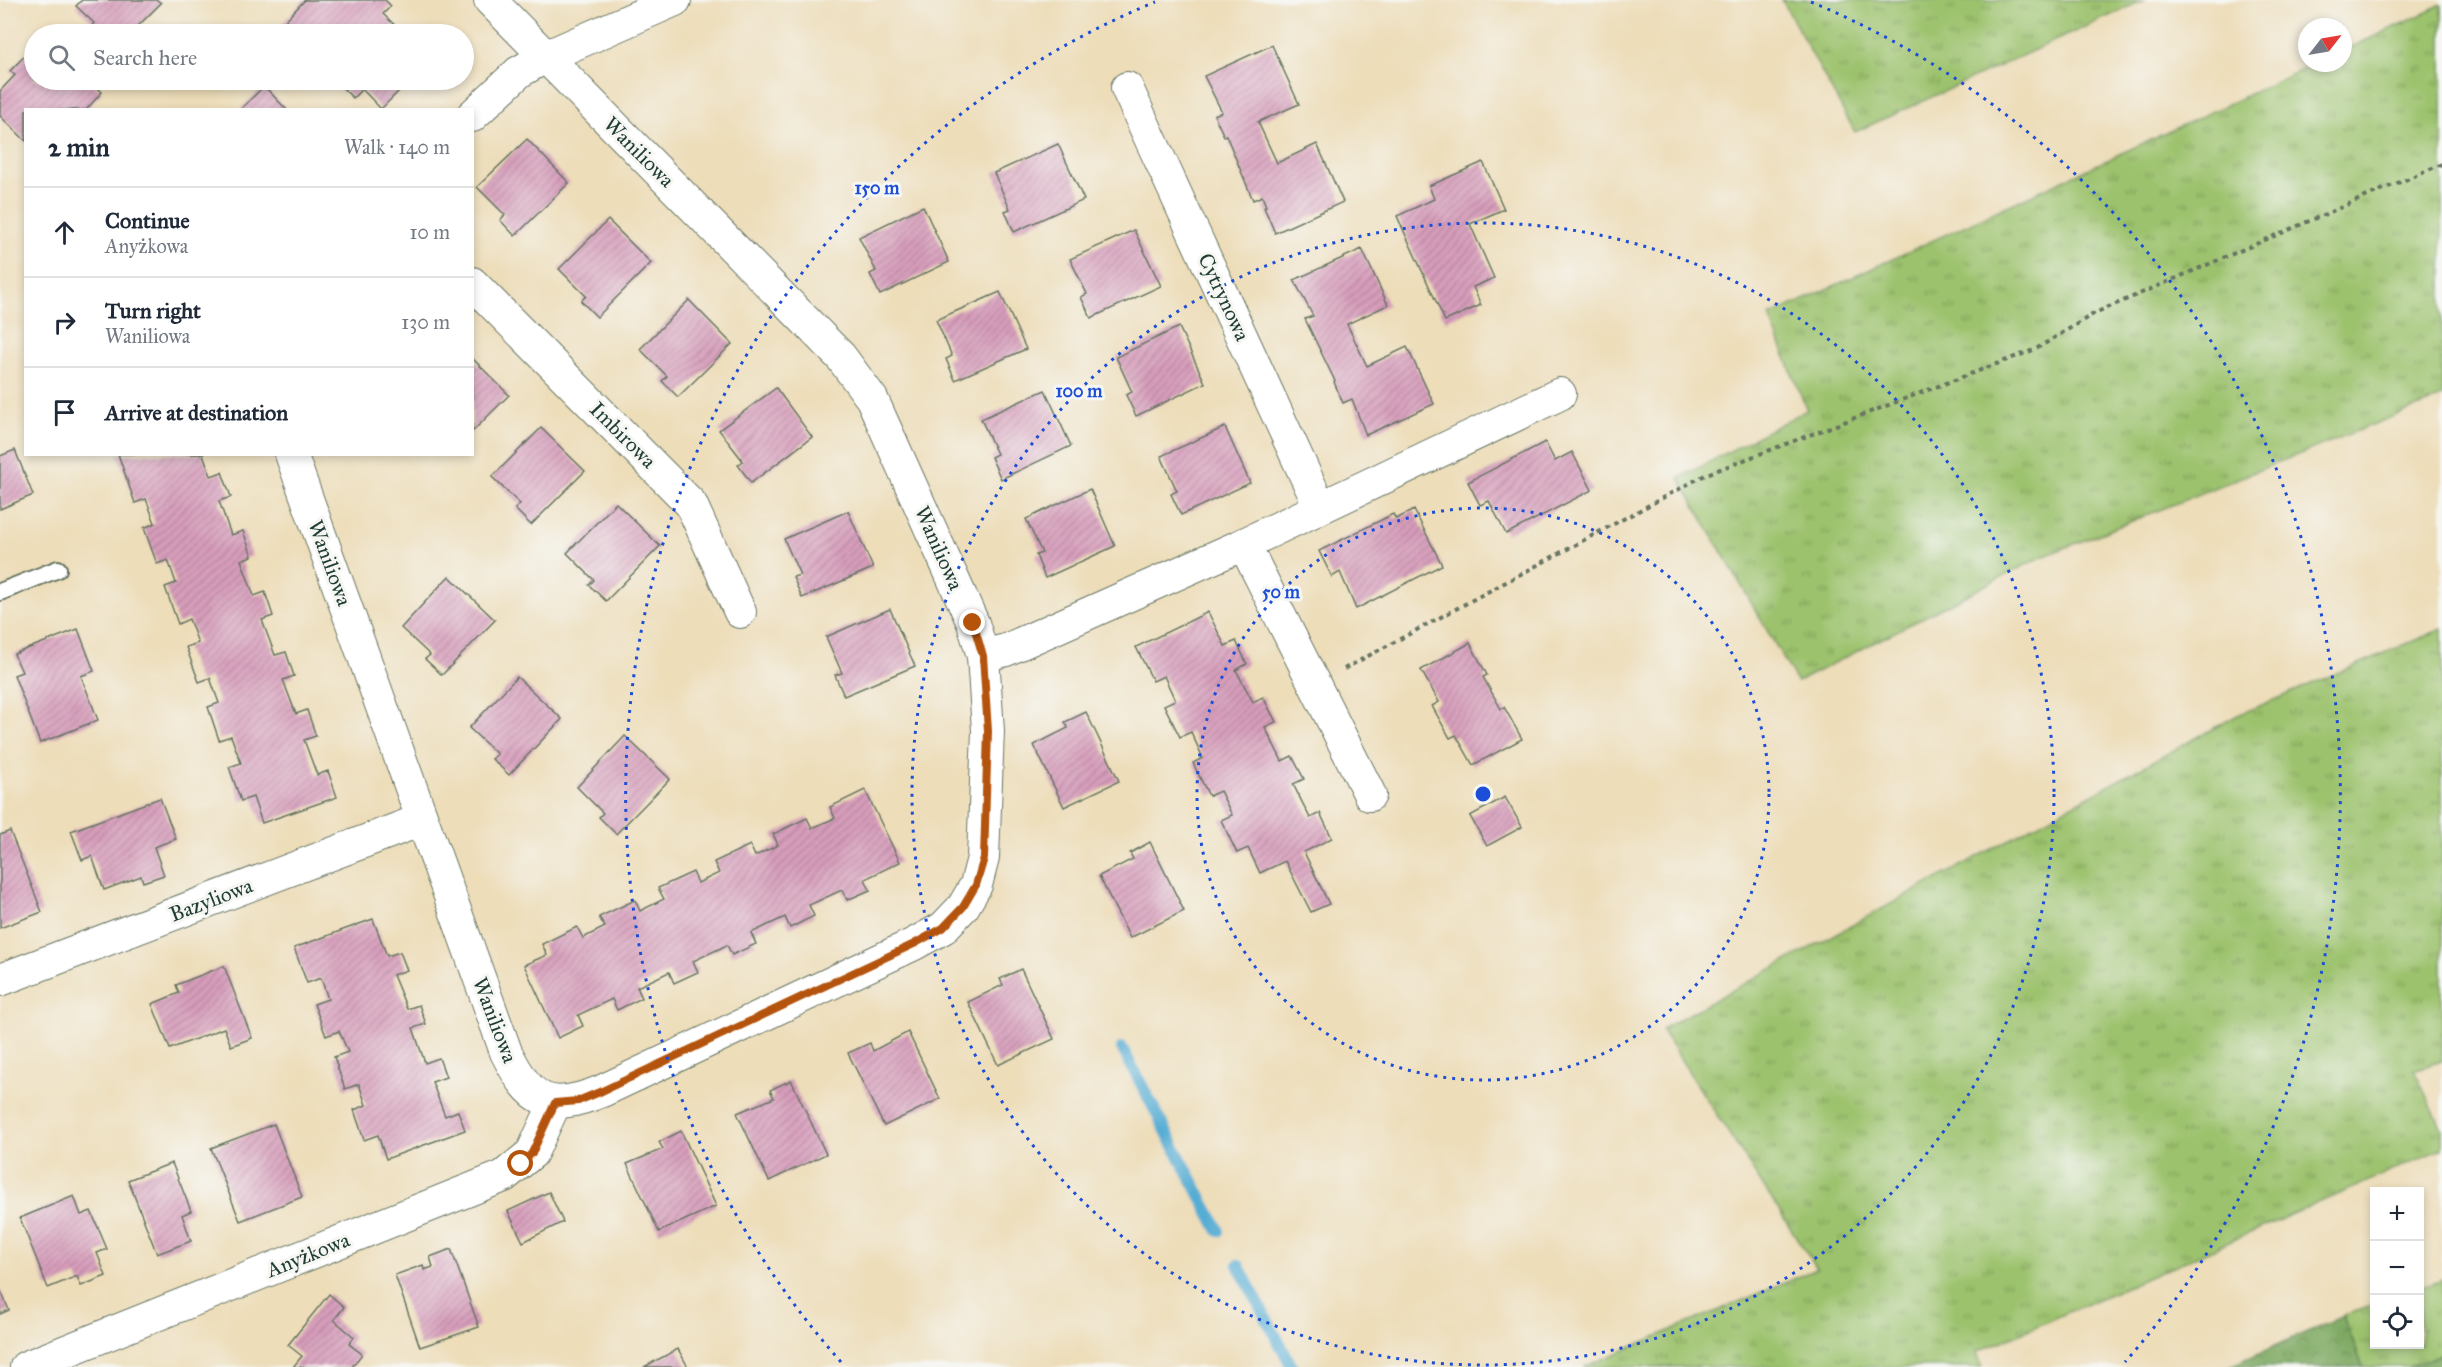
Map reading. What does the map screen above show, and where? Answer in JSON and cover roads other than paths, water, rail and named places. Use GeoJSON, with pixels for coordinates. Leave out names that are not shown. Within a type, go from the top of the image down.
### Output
{"type":"FeatureCollection","features":[{"type":"Feature","properties":{"kind":"street","name":"Waniliowa"},"geometry":{"type":"LineString","coordinates":[[292,456],[506,1052],[519,1078],[534,1094],[555,1103],[578,1101],[602,1091],[914,944],[943,928],[963,907],[976,885],[984,858],[988,731],[983,656],[973,623],[872,399],[841,357],[490,0]]}},
{"type":"Feature","properties":{"kind":"street"},"geometry":{"type":"LineString","coordinates":[[474,114],[519,72],[545,57],[675,0]]}},
{"type":"Feature","properties":{"kind":"street","name":"Cytrynowa"},"geometry":{"type":"LineString","coordinates":[[1127,88],[1320,507]]}},
{"type":"Feature","properties":{"kind":"street","name":"Imbirowa"},"geometry":{"type":"LineString","coordinates":[[474,285],[691,504],[740,612]]}},
{"type":"Feature","properties":{"kind":"street"},"geometry":{"type":"LineString","coordinates":[[983,656],[1006,650],[1244,544],[1560,394]]}},
{"type":"Feature","properties":{"kind":"street"},"geometry":{"type":"LineString","coordinates":[[1244,544],[1370,795]]}},
{"type":"Feature","properties":{"kind":"street","name":"Bazyliowa"},"geometry":{"type":"LineString","coordinates":[[0,980],[421,820]]}},
{"type":"Feature","properties":{"kind":"street","name":"Anyżkowa"},"geometry":{"type":"LineString","coordinates":[[26,1367],[504,1176],[532,1153],[555,1103]]}},
{"type":"Feature","properties":{"kind":"lane"},"geometry":{"type":"LineString","coordinates":[[0,592],[58,569]]}},
{"type":"Feature","properties":{"kind":"waterway"},"geometry":{"type":"LineString","coordinates":[[1122,1048],[1219,1231]]}},
{"type":"Feature","properties":{"kind":"waterway"},"geometry":{"type":"LineString","coordinates":[[1238,1265],[1292,1367]]}}]}
